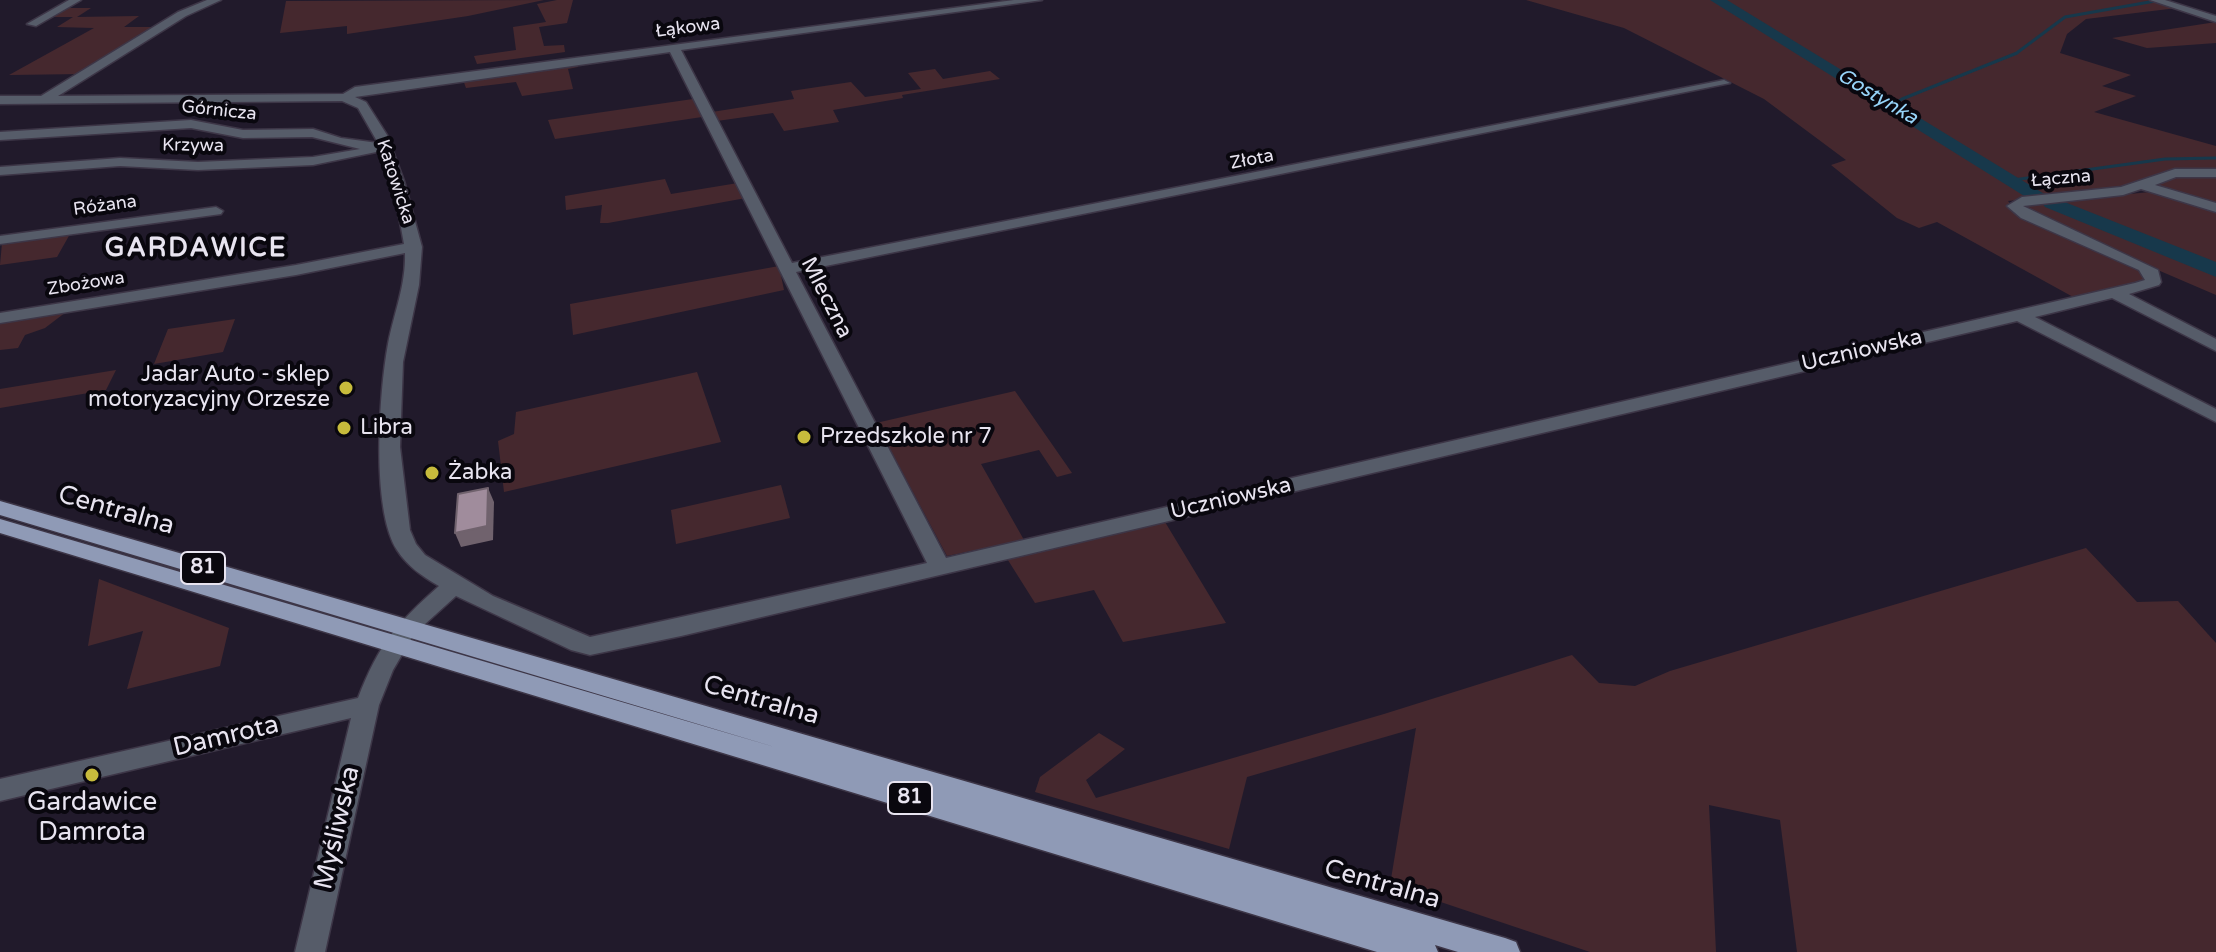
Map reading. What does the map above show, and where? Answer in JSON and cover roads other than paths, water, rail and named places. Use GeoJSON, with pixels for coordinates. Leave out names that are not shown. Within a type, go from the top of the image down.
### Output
{"type":"FeatureCollection","features":[{"type":"Feature","properties":{"kind":"main road","name":"Centralna"},"geometry":{"type":"LineString","coordinates":[[0,508],[401,636],[1423,952]]}},
{"type":"Feature","properties":{"kind":"main road","name":"Centralna"},"geometry":{"type":"LineString","coordinates":[[0,526],[401,636],[1505,952]]}},
{"type":"Feature","properties":{"kind":"street"},"geometry":{"type":"LineString","coordinates":[[32,24],[76,0]]}},
{"type":"Feature","properties":{"kind":"street"},"geometry":{"type":"LineString","coordinates":[[41,101],[182,14],[216,0]]}},
{"type":"Feature","properties":{"kind":"street","name":"Łąkowa"},"geometry":{"type":"LineString","coordinates":[[345,98],[355,91],[389,86],[1037,0]]}},
{"type":"Feature","properties":{"kind":"street"},"geometry":{"type":"LineString","coordinates":[[2155,0],[2216,19]]}},
{"type":"Feature","properties":{"kind":"street","name":"Mleczna"},"geometry":{"type":"LineString","coordinates":[[674,48],[940,567]]}},
{"type":"Feature","properties":{"kind":"street","name":"Złota"},"geometry":{"type":"LineString","coordinates":[[786,269],[1724,83]]}},
{"type":"Feature","properties":{"kind":"street"},"geometry":{"type":"LineString","coordinates":[[2,101],[345,98]]}},
{"type":"Feature","properties":{"kind":"street","name":"Katowicka"},"geometry":{"type":"LineString","coordinates":[[345,98],[365,107],[384,148],[411,224],[414,247],[410,289],[391,383],[390,426],[396,512],[406,548],[426,569],[453,586]]}},
{"type":"Feature","properties":{"kind":"street","name":"Górnicza"},"geometry":{"type":"LineString","coordinates":[[0,136],[191,124],[243,134],[313,133],[339,142],[384,148]]}},
{"type":"Feature","properties":{"kind":"street","name":"Krzywa"},"geometry":{"type":"LineString","coordinates":[[0,171],[120,162],[198,166],[313,161],[384,148]]}},
{"type":"Feature","properties":{"kind":"street","name":"Łączna"},"geometry":{"type":"LineString","coordinates":[[2152,273],[2134,261],[2026,215],[2014,206],[2022,201],[2105,194],[2175,173],[2216,173]]}},
{"type":"Feature","properties":{"kind":"street"},"geometry":{"type":"LineString","coordinates":[[2142,185],[2216,208]]}},
{"type":"Feature","properties":{"kind":"street","name":"Różana"},"geometry":{"type":"LineString","coordinates":[[0,240],[216,211]]}},
{"type":"Feature","properties":{"kind":"street","name":"Zbożowa"},"geometry":{"type":"LineString","coordinates":[[0,318],[296,270],[414,247]]}},
{"type":"Feature","properties":{"kind":"street","name":"Uczniowska"},"geometry":{"type":"LineString","coordinates":[[453,586],[579,644],[604,645],[2114,293],[2153,282],[2152,273]]}},
{"type":"Feature","properties":{"kind":"street"},"geometry":{"type":"LineString","coordinates":[[2114,293],[2216,346]]}},
{"type":"Feature","properties":{"kind":"street"},"geometry":{"type":"LineString","coordinates":[[2019,315],[2216,416]]}},
{"type":"Feature","properties":{"kind":"street"},"geometry":{"type":"LineString","coordinates":[[367,705],[381,669],[401,636],[453,586]]}},
{"type":"Feature","properties":{"kind":"street","name":"Damrota"},"geometry":{"type":"LineString","coordinates":[[0,790],[367,705]]}},
{"type":"Feature","properties":{"kind":"street","name":"Myśliwska"},"geometry":{"type":"LineString","coordinates":[[310,952],[367,705]]}},
{"type":"Feature","properties":{"kind":"waterway","name":"Gostynka"},"geometry":{"type":"LineString","coordinates":[[1717,0],[2036,195]]}},
{"type":"Feature","properties":{"kind":"waterway"},"geometry":{"type":"LineString","coordinates":[[2018,52],[2065,17],[2155,1]]}},
{"type":"Feature","properties":{"kind":"waterway"},"geometry":{"type":"LineString","coordinates":[[1892,106],[1902,99],[2017,53]]}},
{"type":"Feature","properties":{"kind":"waterway"},"geometry":{"type":"LineString","coordinates":[[2013,180],[2165,159],[2216,158]]}},
{"type":"Feature","properties":{"kind":"waterway","name":"Gostynka"},"geometry":{"type":"LineString","coordinates":[[2052,203],[2216,270]]}},
{"type":"Feature","properties":{"kind":"place","name":"Jadar Auto - sklep motoryzacyjny Orzesze"},"geometry":{"type":"Point","coordinates":[346,388]}},
{"type":"Feature","properties":{"kind":"place","name":"Libra"},"geometry":{"type":"Point","coordinates":[344,428]}},
{"type":"Feature","properties":{"kind":"place","name":"Przedszkole nr 7"},"geometry":{"type":"Point","coordinates":[804,437]}},
{"type":"Feature","properties":{"kind":"place","name":"Żabka"},"geometry":{"type":"Point","coordinates":[432,473]}},
{"type":"Feature","properties":{"kind":"place","name":"Gardawice Damrota"},"geometry":{"type":"Point","coordinates":[92,775]}},
{"type":"Feature","properties":{"kind":"district","name":"GARDAWICE"},"geometry":{"type":"Point","coordinates":[196,249]}}]}
